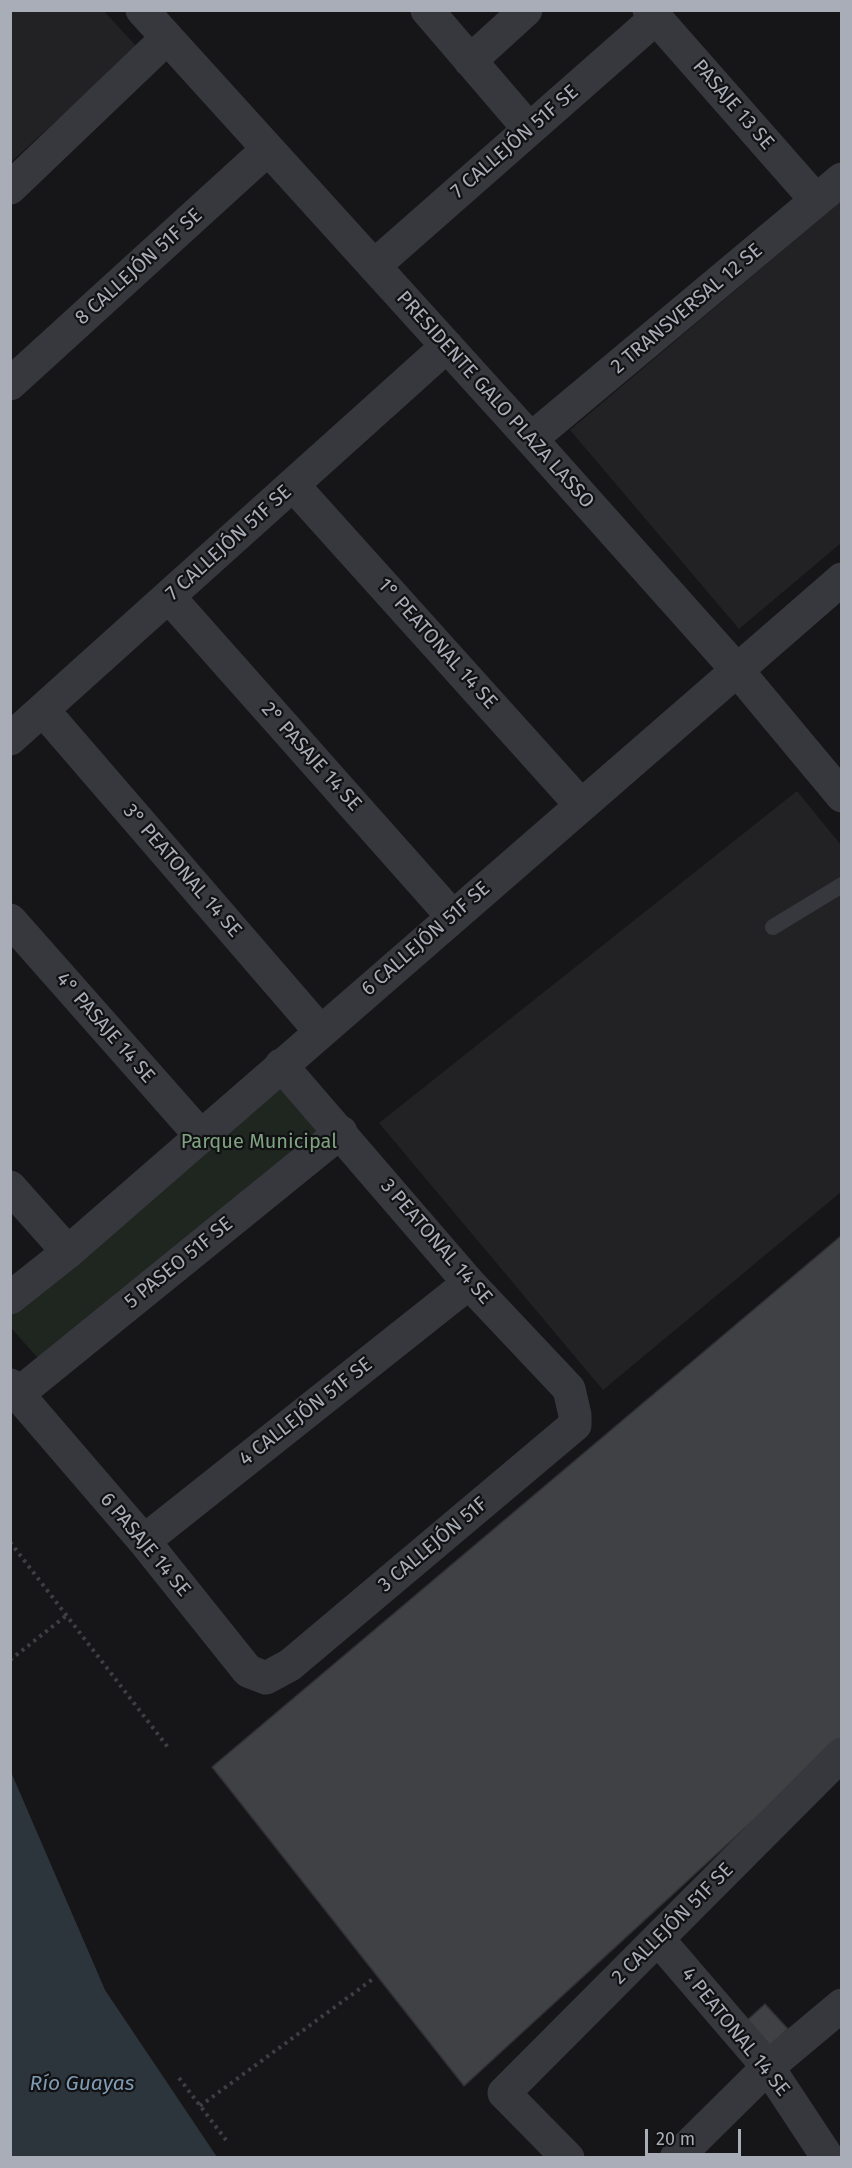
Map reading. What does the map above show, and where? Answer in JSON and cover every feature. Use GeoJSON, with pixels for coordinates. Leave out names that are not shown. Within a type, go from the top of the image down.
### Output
{"type":"FeatureCollection","features":[{"type":"Feature","properties":{"kind":"street","name":"PRESIDENTE GALO PLAZA LASSO"},"geometry":{"type":"LineString","coordinates":[[142,10],[737,670],[842,796]]}},
{"type":"Feature","properties":{"kind":"street"},"geometry":{"type":"LineString","coordinates":[[427,10],[529,129]]}},
{"type":"Feature","properties":{"kind":"street"},"geometry":{"type":"LineString","coordinates":[[470,61],[526,10]]}},
{"type":"Feature","properties":{"kind":"street","name":"7 CALLEJÓN 51F SE"},"geometry":{"type":"LineString","coordinates":[[374,266],[529,129],[652,14]]}},
{"type":"Feature","properties":{"kind":"street","name":"PASAJE 13 SE"},"geometry":{"type":"LineString","coordinates":[[652,14],[816,200]]}},
{"type":"Feature","properties":{"kind":"street"},"geometry":{"type":"LineString","coordinates":[[10,188],[167,38]]}},
{"type":"Feature","properties":{"kind":"street","name":"8 CALLEJÓN 51F SE"},"geometry":{"type":"LineString","coordinates":[[10,384],[268,149]]}},
{"type":"Feature","properties":{"kind":"street","name":"2 TRANSVERSAL 12 SE"},"geometry":{"type":"LineString","coordinates":[[531,439],[842,178]]}},
{"type":"Feature","properties":{"kind":"street","name":"7 CALLEJÓN 51F SE"},"geometry":{"type":"LineString","coordinates":[[10,739],[447,346]]}},
{"type":"Feature","properties":{"kind":"street","name":"1° PEATONAL 14 SE"},"geometry":{"type":"LineString","coordinates":[[293,484],[580,804]]}},
{"type":"Feature","properties":{"kind":"street","name":"6 CALLEJÓN 51F SE"},"geometry":{"type":"LineString","coordinates":[[10,1298],[68,1252],[580,804],[842,579]]}},
{"type":"Feature","properties":{"kind":"street","name":"2° PASAJE 14 SE"},"geometry":{"type":"LineString","coordinates":[[169,597],[452,916]]}},
{"type":"Feature","properties":{"kind":"street","name":"3° PEATONAL 14 SE"},"geometry":{"type":"LineString","coordinates":[[43,710],[320,1031]]}},
{"type":"Feature","properties":{"kind":"street","name":"4° PASAJE 14 SE"},"geometry":{"type":"LineString","coordinates":[[10,920],[200,1135]]}},
{"type":"Feature","properties":{"kind":"street","name":"3 PEATONAL 14 SE"},"geometry":{"type":"LineString","coordinates":[[281,1065],[469,1283],[568,1389],[575,1415],[575,1425]]}},
{"type":"Feature","properties":{"kind":"street","name":"5 PASEO 51F SE"},"geometry":{"type":"LineString","coordinates":[[14,1389],[341,1132]]}},
{"type":"Feature","properties":{"kind":"street"},"geometry":{"type":"LineString","coordinates":[[10,1187],[68,1252]]}},
{"type":"Feature","properties":{"kind":"street","name":"4 CALLEJÓN 51F SE"},"geometry":{"type":"LineString","coordinates":[[144,1541],[469,1283]]}},
{"type":"Feature","properties":{"kind":"street","name":"6 PASAJE 14 SE"},"geometry":{"type":"LineString","coordinates":[[14,1389],[144,1541],[248,1671],[266,1678],[290,1665]]}},
{"type":"Feature","properties":{"kind":"street","name":"3 CALLEJÓN 51F"},"geometry":{"type":"LineString","coordinates":[[290,1665],[575,1425]]}},
{"type":"Feature","properties":{"kind":"street","name":"2 CALLEJÓN 51F SE"},"geometry":{"type":"LineString","coordinates":[[568,2157],[504,2093],[842,1754]]}},
{"type":"Feature","properties":{"kind":"street","name":"4 PEATONAL 14 SE"},"geometry":{"type":"LineString","coordinates":[[658,1939],[768,2067],[828,2157]]}},
{"type":"Feature","properties":{"kind":"street"},"geometry":{"type":"LineString","coordinates":[[676,2157],[768,2067],[842,2005]]}},
{"type":"Feature","properties":{"kind":"lane"},"geometry":{"type":"LineString","coordinates":[[773,927],[842,885]]}},
{"type":"Feature","properties":{"kind":"path"},"geometry":{"type":"LineString","coordinates":[[10,1542],[170,1750]]}},
{"type":"Feature","properties":{"kind":"path"},"geometry":{"type":"LineString","coordinates":[[10,1660],[67,1615]]}},
{"type":"Feature","properties":{"kind":"path"},"geometry":{"type":"LineString","coordinates":[[200,2106],[373,1978]]}},
{"type":"Feature","properties":{"kind":"path"},"geometry":{"type":"LineString","coordinates":[[179,2078],[226,2140]]}},
{"type":"Feature","properties":{"kind":"shaded area"},"geometry":{"type":"Polygon","coordinates":[[[11,11],[104,11],[137,47],[11,162],[11,11]]]}},
{"type":"Feature","properties":{"kind":"shaded area"},"geometry":{"type":"Polygon","coordinates":[[[841,201],[841,543],[739,629],[570,430],[841,201]]]}},
{"type":"Feature","properties":{"kind":"shaded area"},"geometry":{"type":"Polygon","coordinates":[[[797,791],[841,845],[841,1192],[603,1390],[379,1123],[797,791]]]}},
{"type":"Feature","properties":{"kind":"green space","name":"Parque Municipal"},"geometry":{"type":"Polygon","coordinates":[[[274,1082],[325,1135],[44,1365],[11,1328],[10,1307],[274,1082]]]}},
{"type":"Feature","properties":{"kind":"water","name":"Río Guayas"},"geometry":{"type":"Polygon","coordinates":[[[11,1772],[105,1990],[217,2157],[11,2157],[11,1772]]]}},
{"type":"Feature","properties":{"kind":"building"},"geometry":{"type":"Polygon","coordinates":[[[842,1235],[842,1739],[464,2086],[212,1767],[842,1235]]]}},
{"type":"Feature","properties":{"kind":"building"},"geometry":{"type":"Polygon","coordinates":[[[765,2004],[788,2029],[768,2048],[744,2023],[765,2004]]]}}]}
